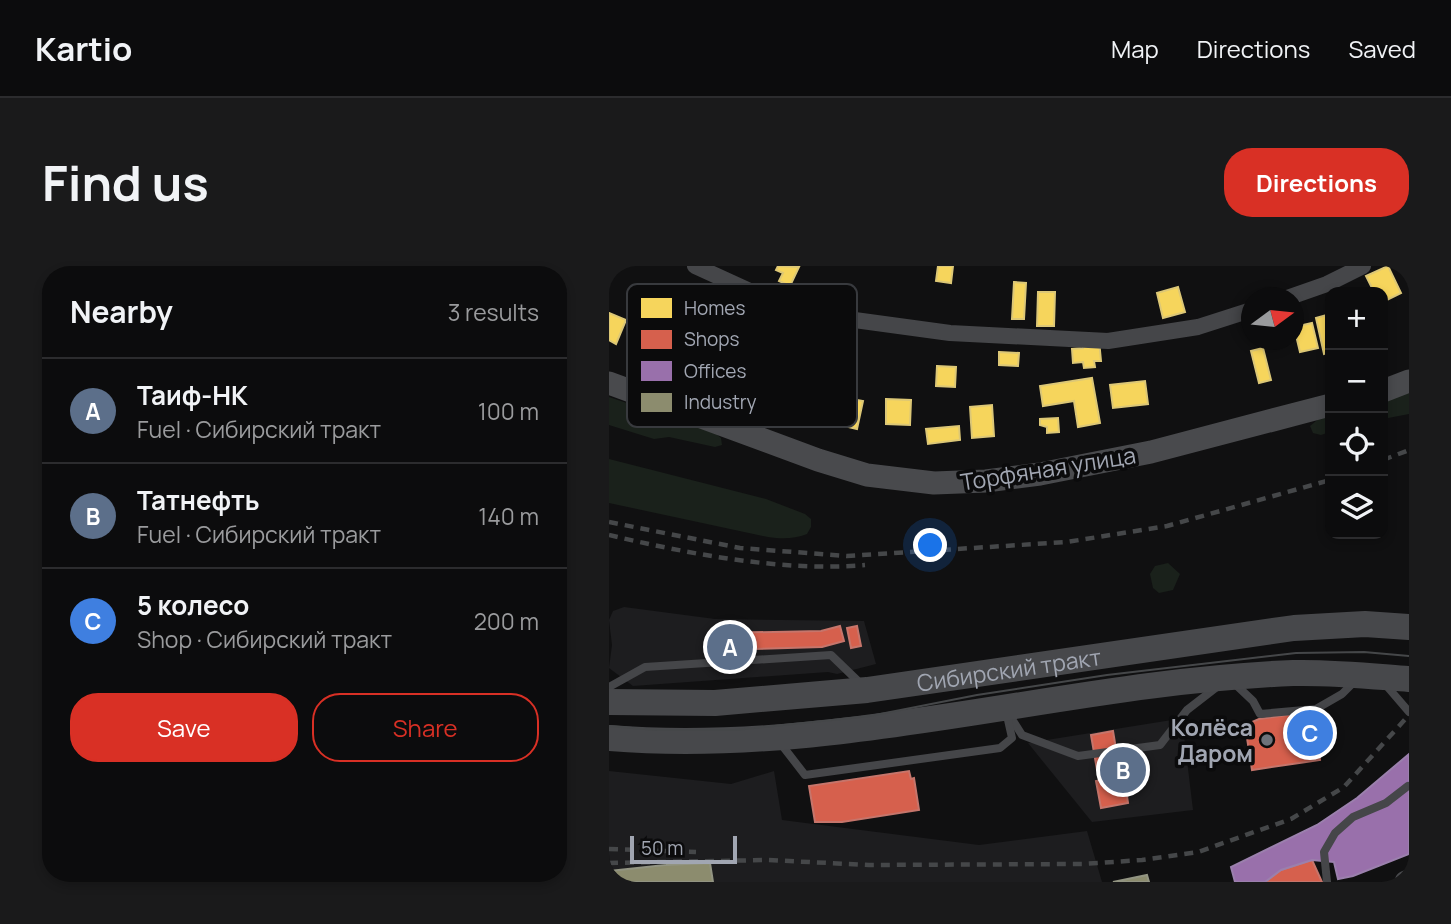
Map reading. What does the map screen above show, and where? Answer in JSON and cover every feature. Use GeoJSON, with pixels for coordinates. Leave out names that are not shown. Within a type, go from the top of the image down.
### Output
{"type":"FeatureCollection","features":[{"type":"Feature","properties":{"kind":"main road","name":"Сибирский тракт"},"geometry":{"type":"LineString","coordinates":[[609,702],[715,703],[867,690],[1294,628],[1365,624],[1409,628]]}},
{"type":"Feature","properties":{"kind":"main road","name":"Сибирский тракт"},"geometry":{"type":"LineString","coordinates":[[609,738],[655,742],[777,738],[1229,678],[1294,673],[1409,678]]}},
{"type":"Feature","properties":{"kind":"street"},"geometry":{"type":"LineString","coordinates":[[695,266],[735,284]]}},
{"type":"Feature","properties":{"kind":"street"},"geometry":{"type":"LineString","coordinates":[[1304,292],[1328,284],[1363,266]]}},
{"type":"Feature","properties":{"kind":"street"},"geometry":{"type":"LineString","coordinates":[[857,320],[950,332],[1108,341],[1198,327],[1241,313]]}},
{"type":"Feature","properties":{"kind":"street"},"geometry":{"type":"LineString","coordinates":[[1388,389],[1409,381]]}},
{"type":"Feature","properties":{"kind":"street","name":"Торфяная улица"},"geometry":{"type":"LineString","coordinates":[[609,383],[627,390]]}},
{"type":"Feature","properties":{"kind":"street","name":"Торфяная улица"},"geometry":{"type":"LineString","coordinates":[[728,427],[867,475],[934,483],[986,481],[1114,460],[1325,406]]}},
{"type":"Feature","properties":{"kind":"lane"},"geometry":{"type":"LineString","coordinates":[[609,687],[645,667],[831,654],[867,690]]}},
{"type":"Feature","properties":{"kind":"lane"},"geometry":{"type":"LineString","coordinates":[[1005,707],[1022,735],[1078,756],[1160,745],[1187,710],[1229,678],[1253,701],[1260,714],[1316,709],[1370,675],[1409,712]]}},
{"type":"Feature","properties":{"kind":"lane"},"geometry":{"type":"LineString","coordinates":[[777,738],[805,775],[1000,748],[1011,738],[1012,732],[1005,707]]}},
{"type":"Feature","properties":{"kind":"lane"},"geometry":{"type":"LineString","coordinates":[[1327,882],[1324,852],[1335,833],[1353,817],[1386,803],[1408,786]]}},
{"type":"Feature","properties":{"kind":"shaded area"},"geometry":{"type":"Polygon","coordinates":[[[1409,393],[1409,414],[1388,418],[1388,399],[1409,393]]]}},
{"type":"Feature","properties":{"kind":"shaded area"},"geometry":{"type":"Polygon","coordinates":[[[609,397],[627,403],[627,427],[697,427],[715,433],[721,438],[722,445],[715,447],[669,437],[654,439],[609,425],[609,397]]]}},
{"type":"Feature","properties":{"kind":"shaded area"},"geometry":{"type":"Polygon","coordinates":[[[1325,415],[1325,434],[1313,433],[1310,426],[1325,415]]]}},
{"type":"Feature","properties":{"kind":"shaded area"},"geometry":{"type":"Polygon","coordinates":[[[609,459],[766,499],[805,514],[811,519],[811,527],[807,534],[802,536],[773,538],[609,503],[609,459]]]}},
{"type":"Feature","properties":{"kind":"shaded area"},"geometry":{"type":"Polygon","coordinates":[[[1168,563],[1180,574],[1173,590],[1159,593],[1153,588],[1150,574],[1155,566],[1168,563]]]}},
{"type":"Feature","properties":{"kind":"shaded area"},"geometry":{"type":"Polygon","coordinates":[[[624,607],[715,619],[864,621],[876,664],[837,674],[828,672],[633,686],[609,668],[612,645],[609,620],[613,611],[624,607]]]}},
{"type":"Feature","properties":{"kind":"shaded area"},"geometry":{"type":"Polygon","coordinates":[[[1178,719],[1184,736],[1193,810],[1092,822],[1028,743],[1178,719]]]}},
{"type":"Feature","properties":{"kind":"shaded area"},"geometry":{"type":"Polygon","coordinates":[[[609,771],[731,784],[774,771],[782,820],[979,845],[1087,831],[1102,882],[609,882],[609,771]]]}},
{"type":"Feature","properties":{"kind":"building: Homes"},"geometry":{"type":"Polygon","coordinates":[[[778,266],[799,267],[791,284],[779,281],[783,273],[776,270],[778,266]]]}},
{"type":"Feature","properties":{"kind":"building: Homes"},"geometry":{"type":"Polygon","coordinates":[[[938,266],[953,266],[951,283],[936,281],[938,266]]]}},
{"type":"Feature","properties":{"kind":"building: Homes"},"geometry":{"type":"Polygon","coordinates":[[[1388,266],[1401,293],[1388,300],[1388,287],[1372,287],[1366,276],[1388,266]]]}},
{"type":"Feature","properties":{"kind":"building: Homes"},"geometry":{"type":"Polygon","coordinates":[[[1014,282],[1026,283],[1024,319],[1012,319],[1014,282]]]}},
{"type":"Feature","properties":{"kind":"building: Homes"},"geometry":{"type":"Polygon","coordinates":[[[1178,287],[1185,312],[1163,318],[1157,293],[1178,287]]]}},
{"type":"Feature","properties":{"kind":"building: Homes"},"geometry":{"type":"Polygon","coordinates":[[[1038,292],[1055,292],[1054,326],[1037,326],[1038,292]]]}},
{"type":"Feature","properties":{"kind":"building: Homes"},"geometry":{"type":"Polygon","coordinates":[[[609,313],[626,320],[616,344],[609,340],[609,313]]]}},
{"type":"Feature","properties":{"kind":"building: Homes"},"geometry":{"type":"Polygon","coordinates":[[[1325,315],[1324,354],[1316,318],[1325,315]]]}},
{"type":"Feature","properties":{"kind":"building: Homes"},"geometry":{"type":"Polygon","coordinates":[[[1312,323],[1318,348],[1300,352],[1304,350],[1304,325],[1312,323]]]}},
{"type":"Feature","properties":{"kind":"building: Homes"},"geometry":{"type":"Polygon","coordinates":[[[1099,340],[1101,361],[1094,361],[1095,367],[1084,368],[1083,362],[1073,363],[1072,349],[1083,348],[1083,341],[1099,340]]]}},
{"type":"Feature","properties":{"kind":"building: Homes"},"geometry":{"type":"Polygon","coordinates":[[[1264,350],[1271,380],[1259,383],[1251,351],[1264,350]]]}},
{"type":"Feature","properties":{"kind":"building: Homes"},"geometry":{"type":"Polygon","coordinates":[[[999,352],[1019,353],[1018,366],[999,365],[999,352]]]}},
{"type":"Feature","properties":{"kind":"building: Homes"},"geometry":{"type":"Polygon","coordinates":[[[937,366],[956,367],[955,387],[936,386],[937,366]]]}},
{"type":"Feature","properties":{"kind":"building: Homes"},"geometry":{"type":"Polygon","coordinates":[[[1092,378],[1100,423],[1078,427],[1074,401],[1043,406],[1040,386],[1092,378]]]}},
{"type":"Feature","properties":{"kind":"building: Homes"},"geometry":{"type":"Polygon","coordinates":[[[1145,381],[1148,404],[1113,408],[1110,385],[1145,381]]]}},
{"type":"Feature","properties":{"kind":"building: Homes"},"geometry":{"type":"Polygon","coordinates":[[[886,399],[911,400],[910,425],[886,424],[886,399]]]}},
{"type":"Feature","properties":{"kind":"building: Homes"},"geometry":{"type":"Polygon","coordinates":[[[857,400],[863,401],[857,429],[848,427],[857,427],[857,400]]]}},
{"type":"Feature","properties":{"kind":"building: Homes"},"geometry":{"type":"Polygon","coordinates":[[[992,405],[994,436],[972,438],[970,407],[992,405]]]}},
{"type":"Feature","properties":{"kind":"building: Homes"},"geometry":{"type":"Polygon","coordinates":[[[1058,418],[1059,432],[1047,433],[1047,427],[1040,425],[1040,419],[1058,418]]]}},
{"type":"Feature","properties":{"kind":"building: Homes"},"geometry":{"type":"Polygon","coordinates":[[[959,426],[960,440],[928,444],[926,429],[959,426]]]}},
{"type":"Feature","properties":{"kind":"building: Shops"},"geometry":{"type":"Polygon","coordinates":[[[840,626],[844,641],[822,647],[716,650],[717,633],[821,631],[840,626]]]}},
{"type":"Feature","properties":{"kind":"building: Shops"},"geometry":{"type":"Polygon","coordinates":[[[857,626],[861,646],[851,648],[847,628],[857,626]]]}},
{"type":"Feature","properties":{"kind":"building: Shops"},"geometry":{"type":"Polygon","coordinates":[[[1294,714],[1295,717],[1314,714],[1320,760],[1252,770],[1245,725],[1259,719],[1294,714]]]}},
{"type":"Feature","properties":{"kind":"building: Shops"},"geometry":{"type":"Polygon","coordinates":[[[1113,731],[1119,767],[1097,770],[1091,735],[1113,731]]]}},
{"type":"Feature","properties":{"kind":"building: Shops"},"geometry":{"type":"Polygon","coordinates":[[[909,771],[911,779],[914,778],[919,810],[842,822],[815,822],[809,786],[909,771]]]}},
{"type":"Feature","properties":{"kind":"building: Shops"},"geometry":{"type":"Polygon","coordinates":[[[1124,776],[1128,803],[1101,808],[1096,781],[1124,776]]]}},
{"type":"Feature","properties":{"kind":"building: Shops"},"geometry":{"type":"Polygon","coordinates":[[[1312,860],[1322,882],[1265,882],[1281,870],[1312,860]]]}},
{"type":"Feature","properties":{"kind":"building: Offices"},"geometry":{"type":"Polygon","coordinates":[[[1409,754],[1409,854],[1353,876],[1338,879],[1334,862],[1312,860],[1281,870],[1265,882],[1235,882],[1231,867],[1317,825],[1357,798],[1409,754]]]}},
{"type":"Feature","properties":{"kind":"building: Industry"},"geometry":{"type":"Polygon","coordinates":[[[710,863],[713,882],[609,882],[609,871],[710,863]]]}},
{"type":"Feature","properties":{"kind":"building: Industry"},"geometry":{"type":"Polygon","coordinates":[[[1147,875],[1149,882],[1113,882],[1147,875]]]}},
{"type":"Feature","properties":{"kind":"tram line"},"geometry":{"type":"LineString","coordinates":[[609,726],[657,730],[735,730],[870,716],[977,695],[1107,675],[1296,653],[1364,652],[1409,656]]}},
{"type":"Feature","properties":{"kind":"railway"},"geometry":{"type":"LineString","coordinates":[[1388,458],[1409,450]]}},
{"type":"Feature","properties":{"kind":"railway"},"geometry":{"type":"LineString","coordinates":[[609,522],[740,548],[847,556],[1067,542],[1167,526],[1325,481]]}},
{"type":"Feature","properties":{"kind":"railway"},"geometry":{"type":"LineString","coordinates":[[609,535],[704,555],[769,564],[865,565]]}},
{"type":"Feature","properties":{"kind":"railway"},"geometry":{"type":"LineString","coordinates":[[609,863],[768,860],[869,865],[1083,864],[1142,860],[1198,852],[1291,819],[1344,787],[1409,715]]}},
{"type":"Feature","properties":{"kind":"railway"},"geometry":{"type":"LineString","coordinates":[[609,849],[696,852]]}},
{"type":"Feature","properties":{"kind":"place","name":"Таиф-НК"},"geometry":{"type":"Point","coordinates":[730,647]}},
{"type":"Feature","properties":{"kind":"place","name":"5 колесо"},"geometry":{"type":"Point","coordinates":[1310,733]}},
{"type":"Feature","properties":{"kind":"place","name":"Колёса Даром"},"geometry":{"type":"Point","coordinates":[1267,740]}},
{"type":"Feature","properties":{"kind":"place","name":"Татнефть"},"geometry":{"type":"Point","coordinates":[1123,770]}}]}
